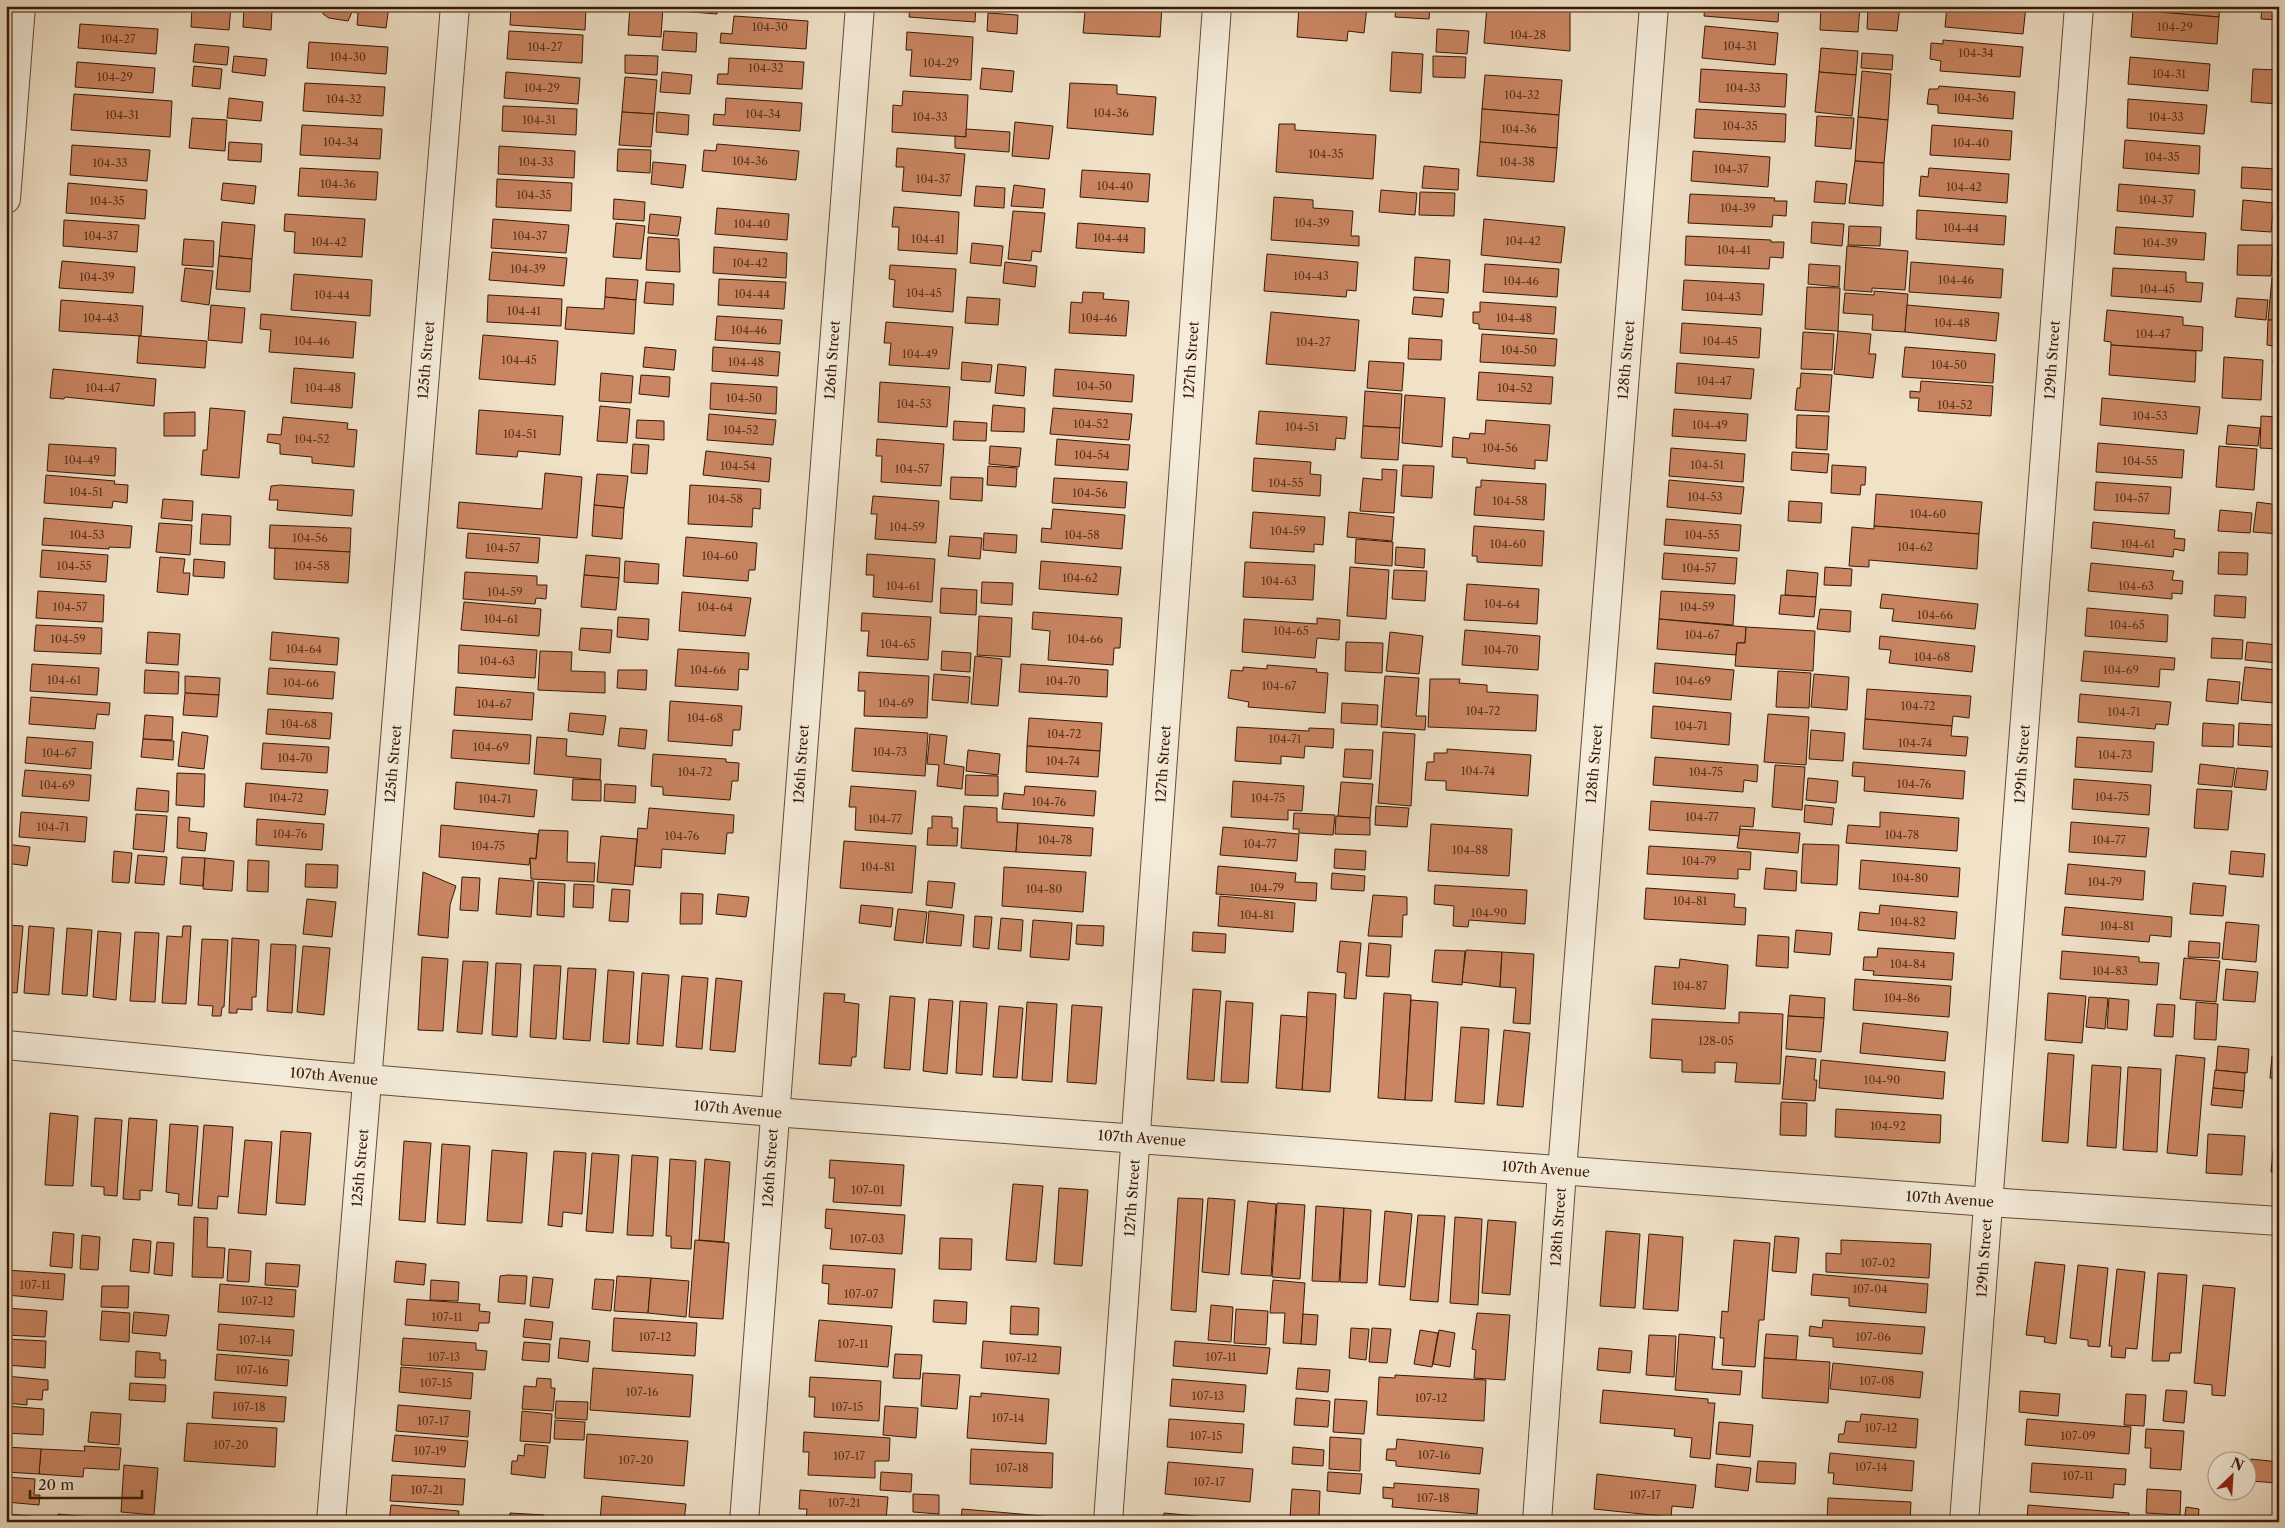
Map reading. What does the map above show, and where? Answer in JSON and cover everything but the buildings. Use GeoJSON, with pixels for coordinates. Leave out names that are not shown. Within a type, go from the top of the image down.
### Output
{"type":"FeatureCollection","features":[{"type":"Feature","properties":{"kind":"street"},"geometry":{"type":"LineString","coordinates":[[6,199],[21,6]]}},
{"type":"Feature","properties":{"kind":"street","name":"125th Street"},"geometry":{"type":"LineString","coordinates":[[331,1522],[455,6]]}},
{"type":"Feature","properties":{"kind":"street","name":"126th Street"},"geometry":{"type":"LineString","coordinates":[[744,1522],[860,6]]}},
{"type":"Feature","properties":{"kind":"street","name":"127th Street"},"geometry":{"type":"LineString","coordinates":[[1108,1522],[1217,6]]}},
{"type":"Feature","properties":{"kind":"street","name":"128th Street"},"geometry":{"type":"LineString","coordinates":[[1537,1522],[1562,1171],[1654,6]]}},
{"type":"Feature","properties":{"kind":"street","name":"129th Street"},"geometry":{"type":"LineString","coordinates":[[1964,1522],[2079,6]]}},
{"type":"Feature","properties":{"kind":"street","name":"107th Avenue"},"geometry":{"type":"LineString","coordinates":[[6,1045],[367,1079],[774,1112],[2279,1222]]}}]}
